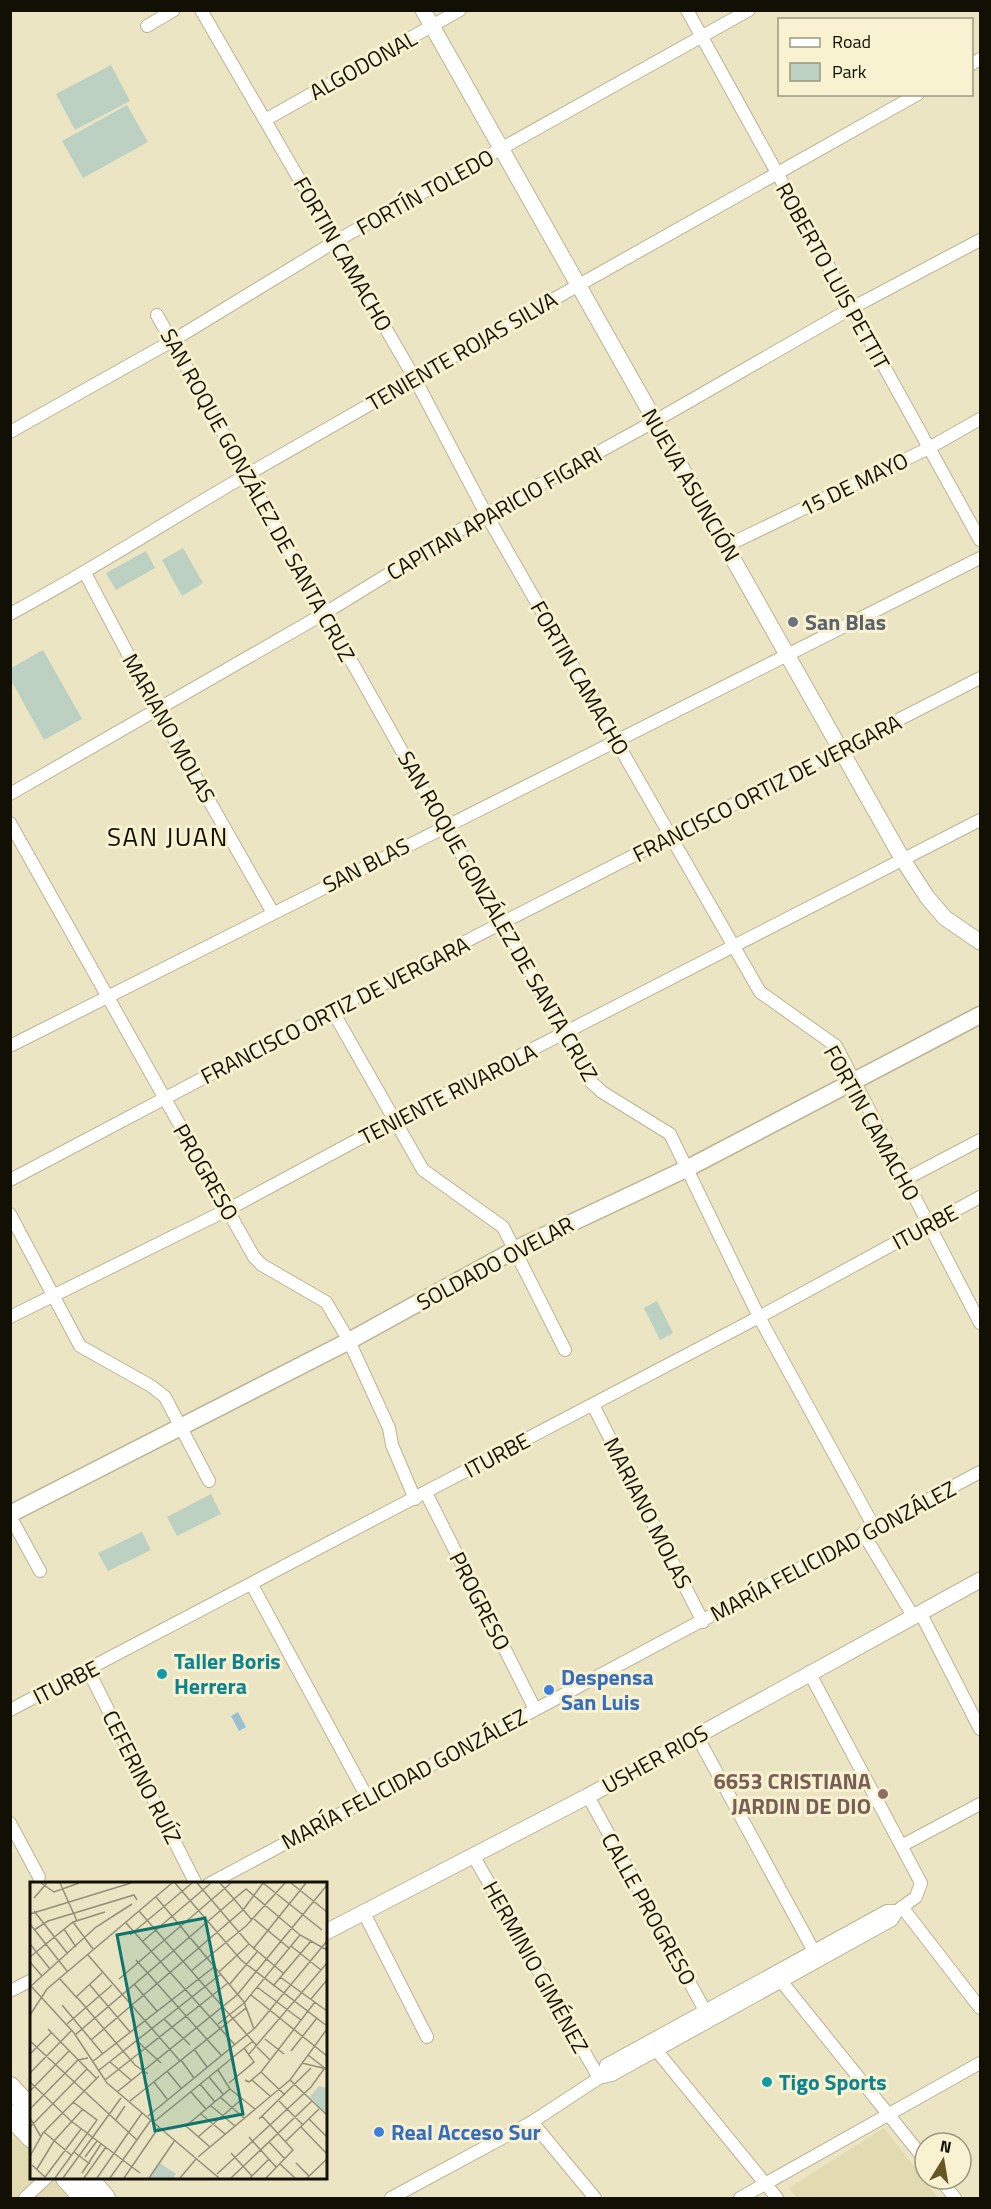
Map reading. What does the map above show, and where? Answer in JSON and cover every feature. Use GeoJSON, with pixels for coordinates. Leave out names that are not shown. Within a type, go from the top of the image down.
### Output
{"type":"FeatureCollection","features":[{"type":"Feature","properties":{"kind":"highway"},"geometry":{"type":"LineString","coordinates":[[21,2102],[30,2131]]}},
{"type":"Feature","properties":{"kind":"highway"},"geometry":{"type":"LineString","coordinates":[[67,2179],[84,2199]]}},
{"type":"Feature","properties":{"kind":"highway"},"geometry":{"type":"LineString","coordinates":[[89,2179],[105,2199]]}},
{"type":"Feature","properties":{"kind":"main road","name":"SOLDADO OVELAR"},"geometry":{"type":"LineString","coordinates":[[10,1515],[349,1341],[516,1249],[688,1168],[981,1015]]}},
{"type":"Feature","properties":{"kind":"street"},"geometry":{"type":"LineString","coordinates":[[147,26],[174,10]]}},
{"type":"Feature","properties":{"kind":"street","name":"FORTIN CAMACHO"},"geometry":{"type":"LineString","coordinates":[[201,10],[415,379],[486,514],[760,992],[836,1046],[904,1180],[981,1323]]}},
{"type":"Feature","properties":{"kind":"street","name":"NUEVA ASUNCIÓN"},"geometry":{"type":"LineString","coordinates":[[423,10],[903,860],[927,897],[945,918],[981,942]]}},
{"type":"Feature","properties":{"kind":"street","name":"ALGODONAL"},"geometry":{"type":"LineString","coordinates":[[265,120],[460,10]]}},
{"type":"Feature","properties":{"kind":"street","name":"ROBERTO LUIS PETTIT"},"geometry":{"type":"LineString","coordinates":[[687,10],[849,309],[981,540]]}},
{"type":"Feature","properties":{"kind":"street","name":"FORTÍN TOLEDO"},"geometry":{"type":"LineString","coordinates":[[10,432],[172,341],[336,242],[749,10]]}},
{"type":"Feature","properties":{"kind":"street","name":"TENIENTE ROJAS SILVA"},"geometry":{"type":"LineString","coordinates":[[10,614],[85,573],[248,474],[577,284],[914,96]]}},
{"type":"Feature","properties":{"kind":"street","name":"CAPITAN APARICIO FIGARI"},"geometry":{"type":"LineString","coordinates":[[10,794],[325,613],[486,514],[655,421],[849,309],[981,240]]}},
{"type":"Feature","properties":{"kind":"street","name":"SAN ROQUE GONZÁLEZ DE SANTA CRUZ"},"geometry":{"type":"LineString","coordinates":[[157,315],[444,826],[505,924],[588,1079],[602,1092],[669,1134],[688,1168],[759,1317],[869,1530],[981,1729]]}},
{"type":"Feature","properties":{"kind":"street","name":"15 DE MAYO"},"geometry":{"type":"LineString","coordinates":[[726,546],[929,448],[981,419]]}},
{"type":"Feature","properties":{"kind":"street","name":"SAN BLAS"},"geometry":{"type":"LineString","coordinates":[[10,1046],[981,558]]}},
{"type":"Feature","properties":{"kind":"street","name":"MARIANO MOLAS"},"geometry":{"type":"LineString","coordinates":[[85,573],[157,710],[273,913]]}},
{"type":"Feature","properties":{"kind":"street","name":"FRANCISCO ORTIZ DE VERGARA"},"geometry":{"type":"LineString","coordinates":[[10,1180],[164,1097],[981,678]]}},
{"type":"Feature","properties":{"kind":"street","name":"TENIENTE RIVAROLA"},"geometry":{"type":"LineString","coordinates":[[10,1317],[229,1209],[394,1120],[981,820]]}},
{"type":"Feature","properties":{"kind":"street","name":"PROGRESO"},"geometry":{"type":"LineString","coordinates":[[10,823],[254,1257],[262,1265],[326,1302],[349,1341],[389,1428],[392,1445],[535,1709]]}},
{"type":"Feature","properties":{"kind":"street"},"geometry":{"type":"LineString","coordinates":[[333,1010],[423,1170],[503,1227],[565,1350]]}},
{"type":"Feature","properties":{"kind":"street"},"geometry":{"type":"LineString","coordinates":[[904,1180],[981,1140]]}},
{"type":"Feature","properties":{"kind":"street","name":"ITURBE"},"geometry":{"type":"LineString","coordinates":[[10,1710],[252,1585],[981,1197]]}},
{"type":"Feature","properties":{"kind":"street"},"geometry":{"type":"LineString","coordinates":[[10,1214],[80,1346],[151,1386],[165,1397],[209,1481]]}},
{"type":"Feature","properties":{"kind":"street","name":"MARIANO MOLAS"},"geometry":{"type":"LineString","coordinates":[[593,1404],[703,1622]]}},
{"type":"Feature","properties":{"kind":"street","name":"MARÍA FELICIDAD GONZÁLEZ"},"geometry":{"type":"LineString","coordinates":[[213,1882],[367,1797],[703,1622],[869,1530],[981,1472]]}},
{"type":"Feature","properties":{"kind":"street"},"geometry":{"type":"LineString","coordinates":[[10,1515],[40,1571]]}},
{"type":"Feature","properties":{"kind":"street","name":"USHER RIOS"},"geometry":{"type":"LineString","coordinates":[[327,1932],[588,1796],[809,1672],[981,1580]]}},
{"type":"Feature","properties":{"kind":"street"},"geometry":{"type":"LineString","coordinates":[[252,1585],[367,1797]]}},
{"type":"Feature","properties":{"kind":"street","name":"CEFERINO RUÍZ"},"geometry":{"type":"LineString","coordinates":[[88,1670],[195,1882]]}},
{"type":"Feature","properties":{"kind":"street"},"geometry":{"type":"LineString","coordinates":[[391,2199],[532,2122],[601,2078],[606,2065],[653,2046],[816,1956],[892,1920],[920,1890],[921,1883],[903,1845],[809,1672]]}},
{"type":"Feature","properties":{"kind":"street"},"geometry":{"type":"LineString","coordinates":[[697,1736],[816,1956]]}},
{"type":"Feature","properties":{"kind":"street","name":"CALLE PROGRESO"},"geometry":{"type":"LineString","coordinates":[[588,1796],[708,2016]]}},
{"type":"Feature","properties":{"kind":"street"},"geometry":{"type":"LineString","coordinates":[[903,1845],[981,1804]]}},
{"type":"Feature","properties":{"kind":"street"},"geometry":{"type":"LineString","coordinates":[[10,1823],[39,1877]]}},
{"type":"Feature","properties":{"kind":"street","name":"HERMINIO GIMÉNEZ"},"geometry":{"type":"LineString","coordinates":[[473,1855],[601,2078]]}},
{"type":"Feature","properties":{"kind":"street"},"geometry":{"type":"LineString","coordinates":[[900,1909],[981,2008]]}},
{"type":"Feature","properties":{"kind":"street"},"geometry":{"type":"LineString","coordinates":[[364,1913],[427,2037]]}},
{"type":"Feature","properties":{"kind":"street"},"geometry":{"type":"LineString","coordinates":[[778,1977],[913,2144]]}},
{"type":"Feature","properties":{"kind":"street"},"geometry":{"type":"LineString","coordinates":[[10,1992],[30,1981]]}},
{"type":"Feature","properties":{"kind":"street"},"geometry":{"type":"LineString","coordinates":[[653,2046],[777,2199]]}},
{"type":"Feature","properties":{"kind":"street"},"geometry":{"type":"LineString","coordinates":[[740,2199],[981,2063]]}},
{"type":"Feature","properties":{"kind":"street"},"geometry":{"type":"LineString","coordinates":[[532,2122],[595,2199]]}},
{"type":"Feature","properties":{"kind":"street"},"geometry":{"type":"LineString","coordinates":[[25,2199],[45,2179]]}},
{"type":"Feature","properties":{"kind":"shaded area"},"geometry":{"type":"Polygon","coordinates":[[[10,2125],[30,2147],[30,2179],[58,2179],[76,2198],[11,2198],[10,2125]]]}},
{"type":"Feature","properties":{"kind":"shaded area"},"geometry":{"type":"Polygon","coordinates":[[[884,2128],[913,2166],[913,2191],[933,2191],[938,2198],[797,2198],[789,2188],[884,2128]]]}},
{"type":"Feature","properties":{"kind":"green space"},"geometry":{"type":"Polygon","coordinates":[[[111,65],[130,101],[75,130],[56,94],[111,65]]]}},
{"type":"Feature","properties":{"kind":"green space"},"geometry":{"type":"Polygon","coordinates":[[[127,105],[148,142],[83,178],[62,141],[127,105]]]}},
{"type":"Feature","properties":{"kind":"green space"},"geometry":{"type":"Polygon","coordinates":[[[183,548],[203,583],[182,596],[162,560],[183,548]]]}},
{"type":"Feature","properties":{"kind":"green space"},"geometry":{"type":"Polygon","coordinates":[[[146,551],[155,568],[116,590],[106,573],[146,551]]]}},
{"type":"Feature","properties":{"kind":"green space"},"geometry":{"type":"Polygon","coordinates":[[[43,650],[82,719],[44,740],[11,680],[11,668],[43,650]]]}},
{"type":"Feature","properties":{"kind":"green space"},"geometry":{"type":"Polygon","coordinates":[[[657,1301],[673,1333],[660,1340],[644,1308],[657,1301]]]}},
{"type":"Feature","properties":{"kind":"green space"},"geometry":{"type":"Polygon","coordinates":[[[211,1494],[221,1514],[177,1536],[167,1517],[211,1494]]]}},
{"type":"Feature","properties":{"kind":"green space"},"geometry":{"type":"Polygon","coordinates":[[[142,1532],[151,1550],[108,1571],[98,1553],[142,1532]]]}},
{"type":"Feature","properties":{"kind":"water"},"geometry":{"type":"Polygon","coordinates":[[[238,1712],[246,1727],[239,1731],[231,1716],[238,1712]]]}},
{"type":"Feature","properties":{"kind":"place","name":"San Blas"},"geometry":{"type":"Point","coordinates":[793,622]}},
{"type":"Feature","properties":{"kind":"place","name":"Taller Boris Herrera"},"geometry":{"type":"Point","coordinates":[162,1674]}},
{"type":"Feature","properties":{"kind":"place","name":"Despensa San Luis"},"geometry":{"type":"Point","coordinates":[549,1690]}},
{"type":"Feature","properties":{"kind":"place","name":"6653 CRISTIANA JARDIN DE DIO"},"geometry":{"type":"Point","coordinates":[883,1794]}},
{"type":"Feature","properties":{"kind":"place","name":"Tigo Sports"},"geometry":{"type":"Point","coordinates":[767,2082]}},
{"type":"Feature","properties":{"kind":"place","name":"Real Acceso Sur"},"geometry":{"type":"Point","coordinates":[379,2132]}},
{"type":"Feature","properties":{"kind":"district","name":"SAN JUAN"},"geometry":{"type":"Point","coordinates":[168,837]}}]}
